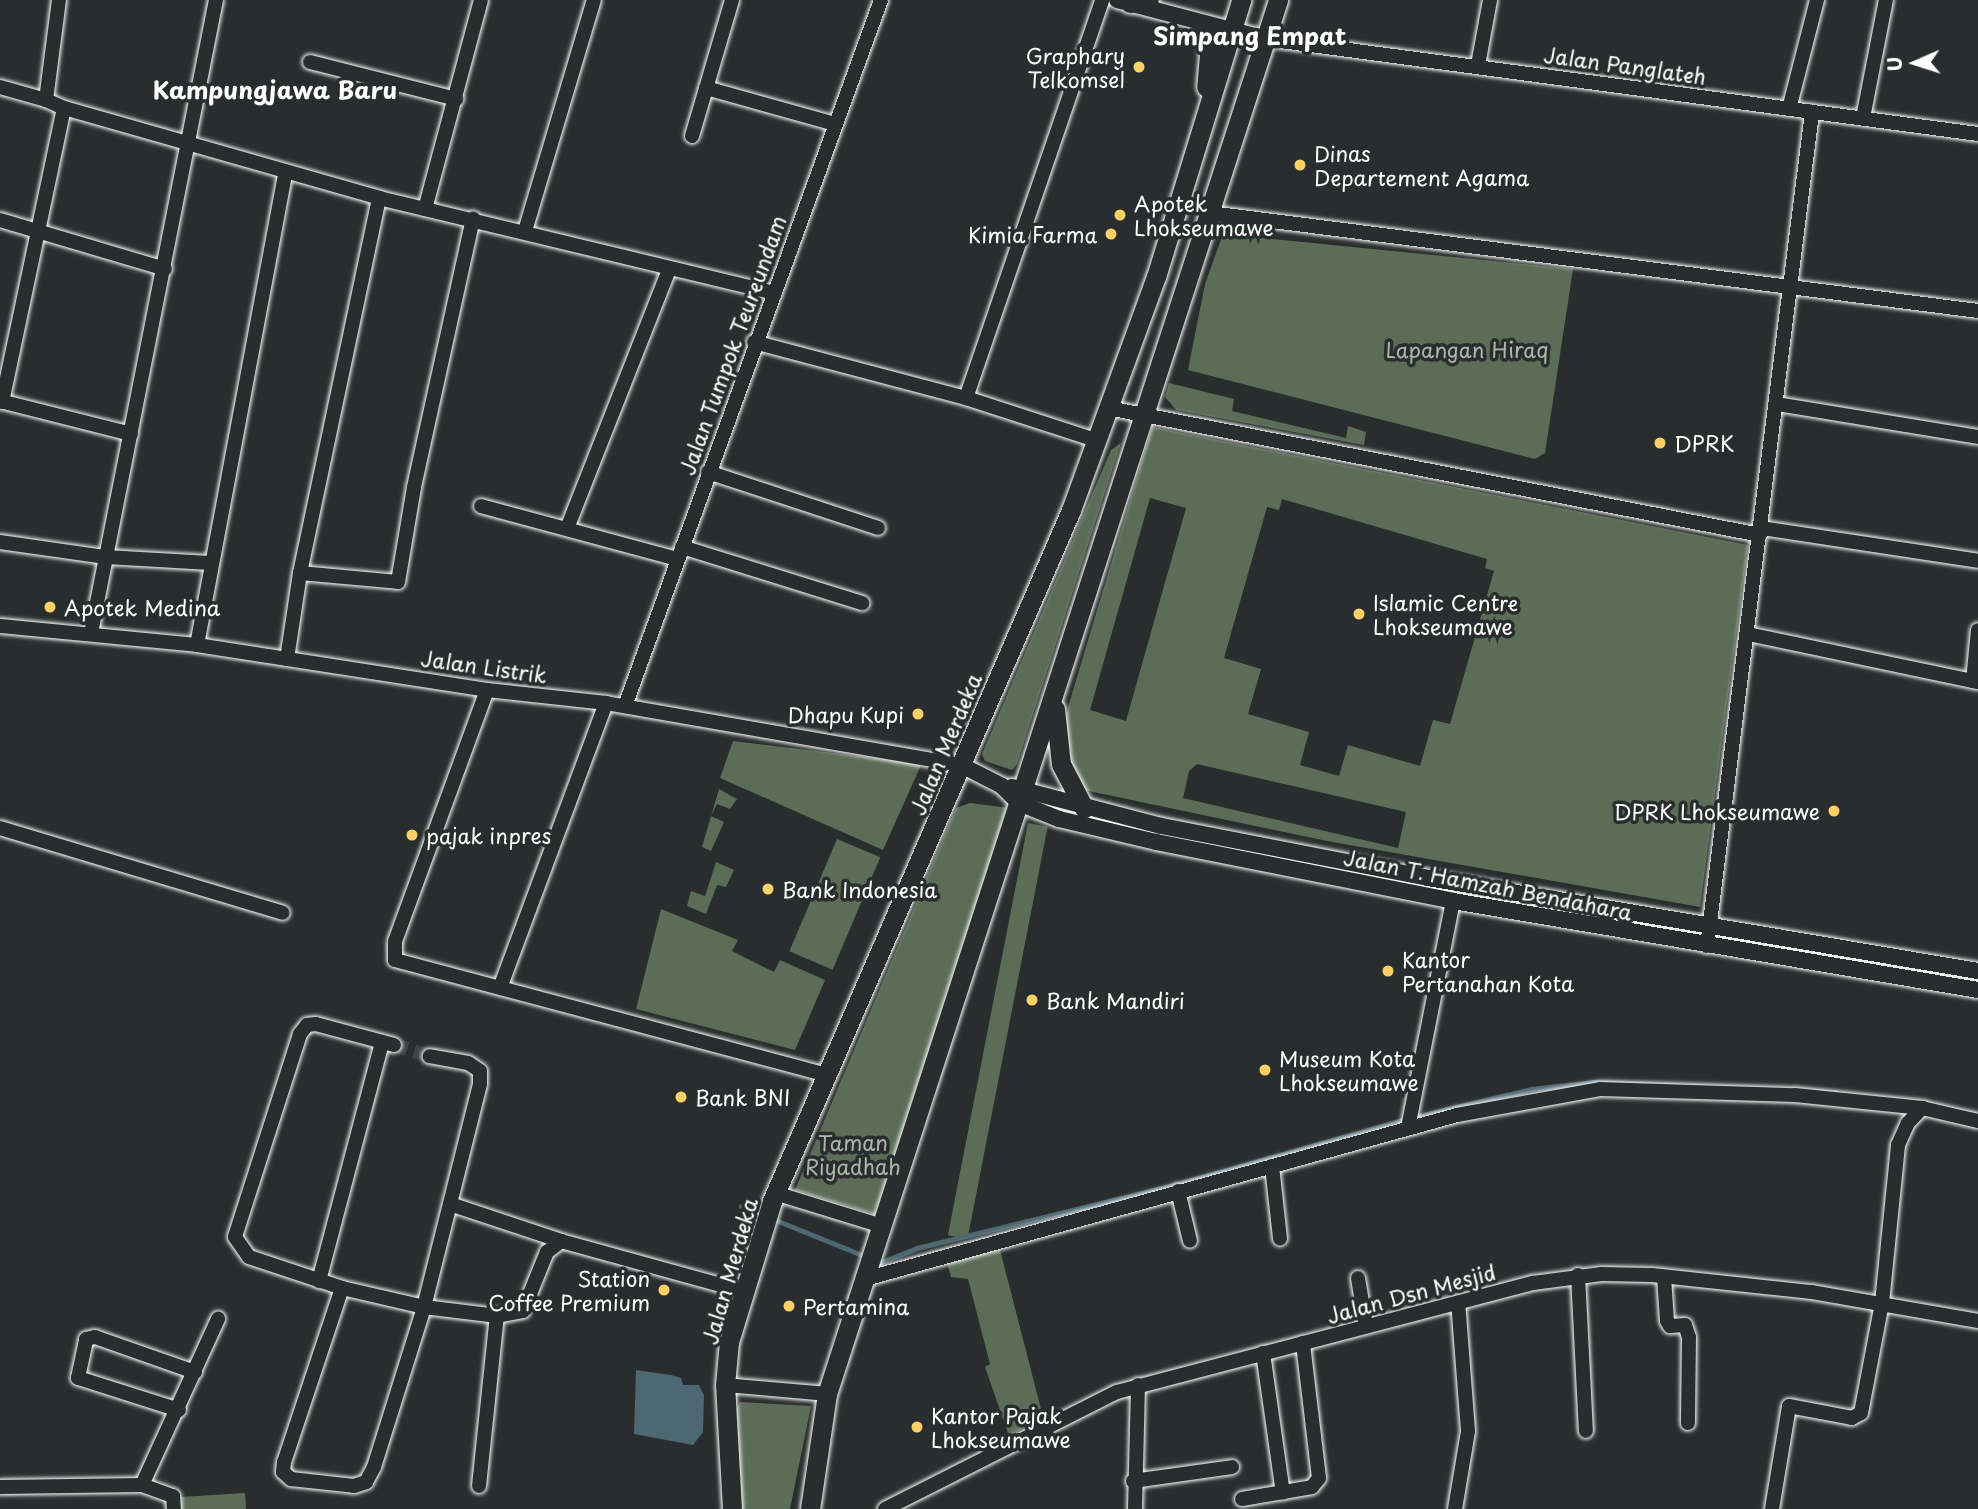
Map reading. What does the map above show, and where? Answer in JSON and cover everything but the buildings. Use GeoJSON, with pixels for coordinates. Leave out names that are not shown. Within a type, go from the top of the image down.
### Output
{"type":"FeatureCollection","features":[{"type":"Feature","properties":{"kind":"main road","name":"Jalan Merdeka"},"geometry":{"type":"LineString","coordinates":[[732,1509],[725,1385],[729,1342],[762,1232],[774,1197],[1098,441],[1193,164],[1241,0]]}},
{"type":"Feature","properties":{"kind":"main road"},"geometry":{"type":"LineString","coordinates":[[810,1509],[827,1394],[1278,0]]}},
{"type":"Feature","properties":{"kind":"main road"},"geometry":{"type":"LineString","coordinates":[[1193,164],[1209,55],[1204,26]]}},
{"type":"Feature","properties":{"kind":"main road"},"geometry":{"type":"LineString","coordinates":[[1055,694],[1061,764],[1084,808]]}},
{"type":"Feature","properties":{"kind":"street"},"geometry":{"type":"LineString","coordinates":[[46,100],[59,0]]}},
{"type":"Feature","properties":{"kind":"street"},"geometry":{"type":"LineString","coordinates":[[91,633],[216,0]]}},
{"type":"Feature","properties":{"kind":"street"},"geometry":{"type":"LineString","coordinates":[[425,209],[481,0]]}},
{"type":"Feature","properties":{"kind":"street"},"geometry":{"type":"LineString","coordinates":[[525,231],[594,0]]}},
{"type":"Feature","properties":{"kind":"street"},"geometry":{"type":"LineString","coordinates":[[692,136],[732,0]]}},
{"type":"Feature","properties":{"kind":"street","name":"Jalan Tumpok Teureundam"},"geometry":{"type":"LineString","coordinates":[[625,706],[772,292],[881,0]]}},
{"type":"Feature","properties":{"kind":"street"},"geometry":{"type":"LineString","coordinates":[[966,398],[1102,0]]}},
{"type":"Feature","properties":{"kind":"street"},"geometry":{"type":"LineString","coordinates":[[1478,65],[1490,0]]}},
{"type":"Feature","properties":{"kind":"street"},"geometry":{"type":"LineString","coordinates":[[1789,109],[1817,0]]}},
{"type":"Feature","properties":{"kind":"street"},"geometry":{"type":"LineString","coordinates":[[1863,118],[1886,0]]}},
{"type":"Feature","properties":{"kind":"street"},"geometry":{"type":"LineString","coordinates":[[1132,1],[1204,26],[1266,39]]}},
{"type":"Feature","properties":{"kind":"street","name":"Jalan Panglateh"},"geometry":{"type":"LineString","coordinates":[[1266,39],[1478,65],[1978,134]]}},
{"type":"Feature","properties":{"kind":"street"},"geometry":{"type":"LineString","coordinates":[[310,62],[456,99]]}},
{"type":"Feature","properties":{"kind":"street"},"geometry":{"type":"LineString","coordinates":[[0,87],[285,173],[379,198],[473,218],[669,269],[772,292]]}},
{"type":"Feature","properties":{"kind":"street"},"geometry":{"type":"LineString","coordinates":[[706,88],[835,124]]}},
{"type":"Feature","properties":{"kind":"street"},"geometry":{"type":"LineString","coordinates":[[64,108],[35,229],[1,402],[131,434]]}},
{"type":"Feature","properties":{"kind":"street"},"geometry":{"type":"LineString","coordinates":[[1707,946],[1812,112]]}},
{"type":"Feature","properties":{"kind":"street"},"geometry":{"type":"LineString","coordinates":[[197,645],[210,563],[285,173]]}},
{"type":"Feature","properties":{"kind":"street"},"geometry":{"type":"LineString","coordinates":[[287,659],[300,573],[379,198]]}},
{"type":"Feature","properties":{"kind":"street"},"geometry":{"type":"LineString","coordinates":[[1210,213],[1583,257],[1978,311]]}},
{"type":"Feature","properties":{"kind":"street"},"geometry":{"type":"LineString","coordinates":[[300,573],[398,582],[414,487],[473,218]]}},
{"type":"Feature","properties":{"kind":"street"},"geometry":{"type":"LineString","coordinates":[[0,220],[165,269]]}},
{"type":"Feature","properties":{"kind":"street"},"geometry":{"type":"LineString","coordinates":[[568,526],[669,269]]}},
{"type":"Feature","properties":{"kind":"street"},"geometry":{"type":"LineString","coordinates":[[754,342],[966,398],[1098,441]]}},
{"type":"Feature","properties":{"kind":"street"},"geometry":{"type":"LineString","coordinates":[[1777,404],[1978,437]]}},
{"type":"Feature","properties":{"kind":"street"},"geometry":{"type":"LineString","coordinates":[[1108,408],[1761,532],[1978,561]]}},
{"type":"Feature","properties":{"kind":"street"},"geometry":{"type":"LineString","coordinates":[[708,472],[878,528]]}},
{"type":"Feature","properties":{"kind":"street"},"geometry":{"type":"LineString","coordinates":[[481,506],[680,553],[862,603]]}},
{"type":"Feature","properties":{"kind":"street"},"geometry":{"type":"LineString","coordinates":[[0,542],[106,557],[210,563]]}},
{"type":"Feature","properties":{"kind":"street","name":"Jalan Listrik"},"geometry":{"type":"LineString","coordinates":[[0,626],[197,645],[487,690],[606,703],[961,765]]}},
{"type":"Feature","properties":{"kind":"street"},"geometry":{"type":"LineString","coordinates":[[1748,634],[1976,682],[1978,630]]}},
{"type":"Feature","properties":{"kind":"street"},"geometry":{"type":"LineString","coordinates":[[487,690],[393,953],[400,964],[827,1075]]}},
{"type":"Feature","properties":{"kind":"street"},"geometry":{"type":"LineString","coordinates":[[500,988],[606,703]]}},
{"type":"Feature","properties":{"kind":"street","name":"Jalan T. Hamzah Bendahara"},"geometry":{"type":"LineString","coordinates":[[961,765],[1059,819],[1143,840],[1453,901],[1978,990]]}},
{"type":"Feature","properties":{"kind":"street","name":"Jalan T. Hamzah Bendahara"},"geometry":{"type":"LineString","coordinates":[[1021,796],[1428,878],[1978,971]]}},
{"type":"Feature","properties":{"kind":"street"},"geometry":{"type":"LineString","coordinates":[[0,828],[283,913]]}},
{"type":"Feature","properties":{"kind":"street"},"geometry":{"type":"LineString","coordinates":[[1408,1125],[1453,901]]}},
{"type":"Feature","properties":{"kind":"street"},"geometry":{"type":"LineString","coordinates":[[1903,977],[1906,958]]}},
{"type":"Feature","properties":{"kind":"street"},"geometry":{"type":"LineString","coordinates":[[319,1281],[388,1044],[307,1024],[300,1034],[235,1237],[249,1257],[319,1281],[342,1288],[424,1307],[497,1316],[523,1311],[547,1252],[561,1241]]}},
{"type":"Feature","properties":{"kind":"street"},"geometry":{"type":"LineString","coordinates":[[342,1288],[284,1462],[283,1472],[291,1479],[354,1486],[366,1482],[424,1307],[480,1071],[468,1063],[430,1056]]}},
{"type":"Feature","properties":{"kind":"street"},"geometry":{"type":"LineString","coordinates":[[865,1277],[1272,1166],[1408,1125],[1503,1104],[1600,1088],[1739,1091],[1922,1108],[1978,1121]]}},
{"type":"Feature","properties":{"kind":"street"},"geometry":{"type":"LineString","coordinates":[[1772,1509],[1789,1406],[1852,1418],[1861,1413],[1882,1303],[1898,1145],[1908,1123],[1922,1108]]}},
{"type":"Feature","properties":{"kind":"street"},"geometry":{"type":"LineString","coordinates":[[1272,1166],[1280,1239]]}},
{"type":"Feature","properties":{"kind":"street"},"geometry":{"type":"LineString","coordinates":[[1178,1191],[1190,1241]]}},
{"type":"Feature","properties":{"kind":"street"},"geometry":{"type":"LineString","coordinates":[[774,1197],[881,1231]]}},
{"type":"Feature","properties":{"kind":"street"},"geometry":{"type":"LineString","coordinates":[[450,1204],[561,1241],[743,1290]]}},
{"type":"Feature","properties":{"kind":"street"},"geometry":{"type":"LineString","coordinates":[[1578,1275],[1586,1431]]}},
{"type":"Feature","properties":{"kind":"street","name":"Jalan Dsn Mesjid"},"geometry":{"type":"LineString","coordinates":[[885,1509],[1138,1385],[1578,1275],[1664,1277],[1882,1303],[1978,1321]]}},
{"type":"Feature","properties":{"kind":"street"},"geometry":{"type":"LineString","coordinates":[[1664,1277],[1667,1321],[1670,1326],[1685,1325],[1689,1337],[1688,1423]]}},
{"type":"Feature","properties":{"kind":"street"},"geometry":{"type":"LineString","coordinates":[[1358,1278],[1366,1326]]}},
{"type":"Feature","properties":{"kind":"street"},"geometry":{"type":"LineString","coordinates":[[1455,1509],[1468,1431],[1458,1303]]}},
{"type":"Feature","properties":{"kind":"street"},"geometry":{"type":"LineString","coordinates":[[479,1486],[497,1316]]}},
{"type":"Feature","properties":{"kind":"street"},"geometry":{"type":"LineString","coordinates":[[142,1485],[179,1410],[218,1319]]}},
{"type":"Feature","properties":{"kind":"street"},"geometry":{"type":"LineString","coordinates":[[179,1410],[78,1378],[86,1339],[95,1337],[195,1372]]}},
{"type":"Feature","properties":{"kind":"street"},"geometry":{"type":"LineString","coordinates":[[1242,1499],[1312,1487],[1321,1471],[1303,1343]]}},
{"type":"Feature","properties":{"kind":"street"},"geometry":{"type":"LineString","coordinates":[[1263,1353],[1283,1493]]}},
{"type":"Feature","properties":{"kind":"street"},"geometry":{"type":"LineString","coordinates":[[725,1385],[827,1394]]}},
{"type":"Feature","properties":{"kind":"street"},"geometry":{"type":"LineString","coordinates":[[1135,1509],[1133,1481],[1138,1385]]}},
{"type":"Feature","properties":{"kind":"street"},"geometry":{"type":"LineString","coordinates":[[1133,1481],[1232,1467]]}},
{"type":"Feature","properties":{"kind":"street"},"geometry":{"type":"LineString","coordinates":[[0,1487],[142,1485],[173,1496],[174,1509]]}},
{"type":"Feature","properties":{"kind":"green space","name":"Lapangan Hiraq"},"geometry":{"type":"Polygon","coordinates":[[[1223,234],[1573,269],[1545,453],[1535,459],[1188,370],[1205,284],[1223,234]]]}},
{"type":"Feature","properties":{"kind":"green space"},"geometry":{"type":"Polygon","coordinates":[[[1169,383],[1234,399],[1232,411],[1346,438],[1348,426],[1366,432],[1364,445],[1176,410],[1165,397],[1169,383]]]}},
{"type":"Feature","properties":{"kind":"green space"},"geometry":{"type":"Polygon","coordinates":[[[1152,427],[1748,545],[1700,907],[1327,841],[1084,790],[1073,773],[1064,731],[1068,707],[1152,427]],[[1150,498],[1090,710],[1126,721],[1186,508],[1150,498]],[[1282,499],[1279,510],[1267,507],[1224,658],[1261,669],[1248,714],[1309,732],[1300,765],[1339,776],[1348,745],[1420,766],[1433,720],[1450,724],[1494,571],[1485,568],[1487,559],[1282,499]],[[1197,764],[1189,771],[1183,798],[1398,848],[1406,812],[1197,764]]]}},
{"type":"Feature","properties":{"kind":"green space"},"geometry":{"type":"Polygon","coordinates":[[[1121,443],[1017,764],[1012,770],[985,761],[982,754],[1111,450],[1121,443]]]}},
{"type":"Feature","properties":{"kind":"green space"},"geometry":{"type":"Polygon","coordinates":[[[733,741],[921,765],[883,850],[720,778],[733,741]]]}},
{"type":"Feature","properties":{"kind":"green space"},"geometry":{"type":"Polygon","coordinates":[[[719,789],[737,799],[730,809],[717,804],[711,816],[719,789]]]}},
{"type":"Feature","properties":{"kind":"green space","name":"Taman Riyadhah"},"geometry":{"type":"Polygon","coordinates":[[[970,803],[1017,809],[875,1214],[795,1190],[956,808],[970,803]]]}},
{"type":"Feature","properties":{"kind":"green space"},"geometry":{"type":"Polygon","coordinates":[[[711,816],[724,822],[711,851],[702,847],[711,816]]]}},
{"type":"Feature","properties":{"kind":"green space"},"geometry":{"type":"Polygon","coordinates":[[[1028,823],[1048,827],[967,1239],[948,1235],[1028,823]]]}},
{"type":"Feature","properties":{"kind":"green space"},"geometry":{"type":"Polygon","coordinates":[[[837,839],[880,857],[833,970],[789,951],[837,839]]]}},
{"type":"Feature","properties":{"kind":"green space"},"geometry":{"type":"Polygon","coordinates":[[[716,862],[734,870],[726,887],[717,885],[706,914],[687,906],[691,891],[705,896],[716,862]]]}},
{"type":"Feature","properties":{"kind":"green space"},"geometry":{"type":"Polygon","coordinates":[[[661,909],[738,940],[732,951],[774,972],[780,960],[825,980],[795,1050],[636,1009],[661,909]]]}},
{"type":"Feature","properties":{"kind":"green space"},"geometry":{"type":"Polygon","coordinates":[[[999,1246],[1043,1417],[1009,1436],[985,1367],[990,1364],[968,1279],[951,1277],[947,1262],[999,1246]]]}},
{"type":"Feature","properties":{"kind":"green space"},"geometry":{"type":"Polygon","coordinates":[[[740,1402],[811,1406],[790,1509],[742,1509],[736,1411],[740,1402]]]}},
{"type":"Feature","properties":{"kind":"green space"},"geometry":{"type":"Polygon","coordinates":[[[245,1493],[246,1509],[180,1509],[181,1497],[245,1493]]]}},
{"type":"Feature","properties":{"kind":"water"},"geometry":{"type":"Polygon","coordinates":[[[636,1370],[681,1378],[683,1385],[699,1385],[704,1395],[703,1432],[693,1445],[634,1434],[636,1370]]]}},
{"type":"Feature","properties":{"kind":"waterway"},"geometry":{"type":"LineString","coordinates":[[1415,1117],[1531,1089],[1593,1082],[1836,1092]]}},
{"type":"Feature","properties":{"kind":"waterway"},"geometry":{"type":"LineString","coordinates":[[875,1260],[881,1262],[917,1248],[1174,1185],[1406,1119]]}},
{"type":"Feature","properties":{"kind":"waterway"},"geometry":{"type":"LineString","coordinates":[[741,1206],[763,1215]]}},
{"type":"Feature","properties":{"kind":"waterway"},"geometry":{"type":"LineString","coordinates":[[771,1218],[867,1257]]}},
{"type":"Feature","properties":{"kind":"tunnel"},"geometry":{"type":"LineString","coordinates":[[394,1045],[430,1056]]}},
{"type":"Feature","properties":{"kind":"place","name":"Graphary Telkomsel"},"geometry":{"type":"Point","coordinates":[1139,67]}},
{"type":"Feature","properties":{"kind":"place","name":"Dinas Departement Agama"},"geometry":{"type":"Point","coordinates":[1300,165]}},
{"type":"Feature","properties":{"kind":"place","name":"Apotek Lhokseumawe"},"geometry":{"type":"Point","coordinates":[1120,215]}},
{"type":"Feature","properties":{"kind":"place","name":"Kimia Farma"},"geometry":{"type":"Point","coordinates":[1111,234]}},
{"type":"Feature","properties":{"kind":"place","name":"DPRK"},"geometry":{"type":"Point","coordinates":[1660,443]}},
{"type":"Feature","properties":{"kind":"place","name":"Apotek Medina"},"geometry":{"type":"Point","coordinates":[50,607]}},
{"type":"Feature","properties":{"kind":"place","name":"Islamic Centre Lhokseumawe"},"geometry":{"type":"Point","coordinates":[1359,614]}},
{"type":"Feature","properties":{"kind":"place","name":"Dhapu Kupi"},"geometry":{"type":"Point","coordinates":[918,714]}},
{"type":"Feature","properties":{"kind":"place","name":"DPRK Lhokseumawe"},"geometry":{"type":"Point","coordinates":[1834,811]}},
{"type":"Feature","properties":{"kind":"place","name":"pajak inpres"},"geometry":{"type":"Point","coordinates":[412,835]}},
{"type":"Feature","properties":{"kind":"place","name":"Bank Indonesia"},"geometry":{"type":"Point","coordinates":[768,889]}},
{"type":"Feature","properties":{"kind":"place","name":"Kantor Pertanahan Kota"},"geometry":{"type":"Point","coordinates":[1388,971]}},
{"type":"Feature","properties":{"kind":"place","name":"Bank Mandiri"},"geometry":{"type":"Point","coordinates":[1032,1000]}},
{"type":"Feature","properties":{"kind":"place","name":"Museum Kota Lhokseumawe"},"geometry":{"type":"Point","coordinates":[1265,1070]}},
{"type":"Feature","properties":{"kind":"place","name":"Bank BNI"},"geometry":{"type":"Point","coordinates":[681,1097]}},
{"type":"Feature","properties":{"kind":"place","name":"Station Coffee Premium"},"geometry":{"type":"Point","coordinates":[664,1290]}},
{"type":"Feature","properties":{"kind":"place","name":"Pertamina"},"geometry":{"type":"Point","coordinates":[789,1306]}},
{"type":"Feature","properties":{"kind":"place","name":"Kantor Pajak Lhokseumawe"},"geometry":{"type":"Point","coordinates":[917,1427]}},
{"type":"Feature","properties":{"kind":"district","name":"Simpang Empat"},"geometry":{"type":"Point","coordinates":[1250,36]}},
{"type":"Feature","properties":{"kind":"district","name":"Kampungjawa Baru"},"geometry":{"type":"Point","coordinates":[275,90]}}]}
